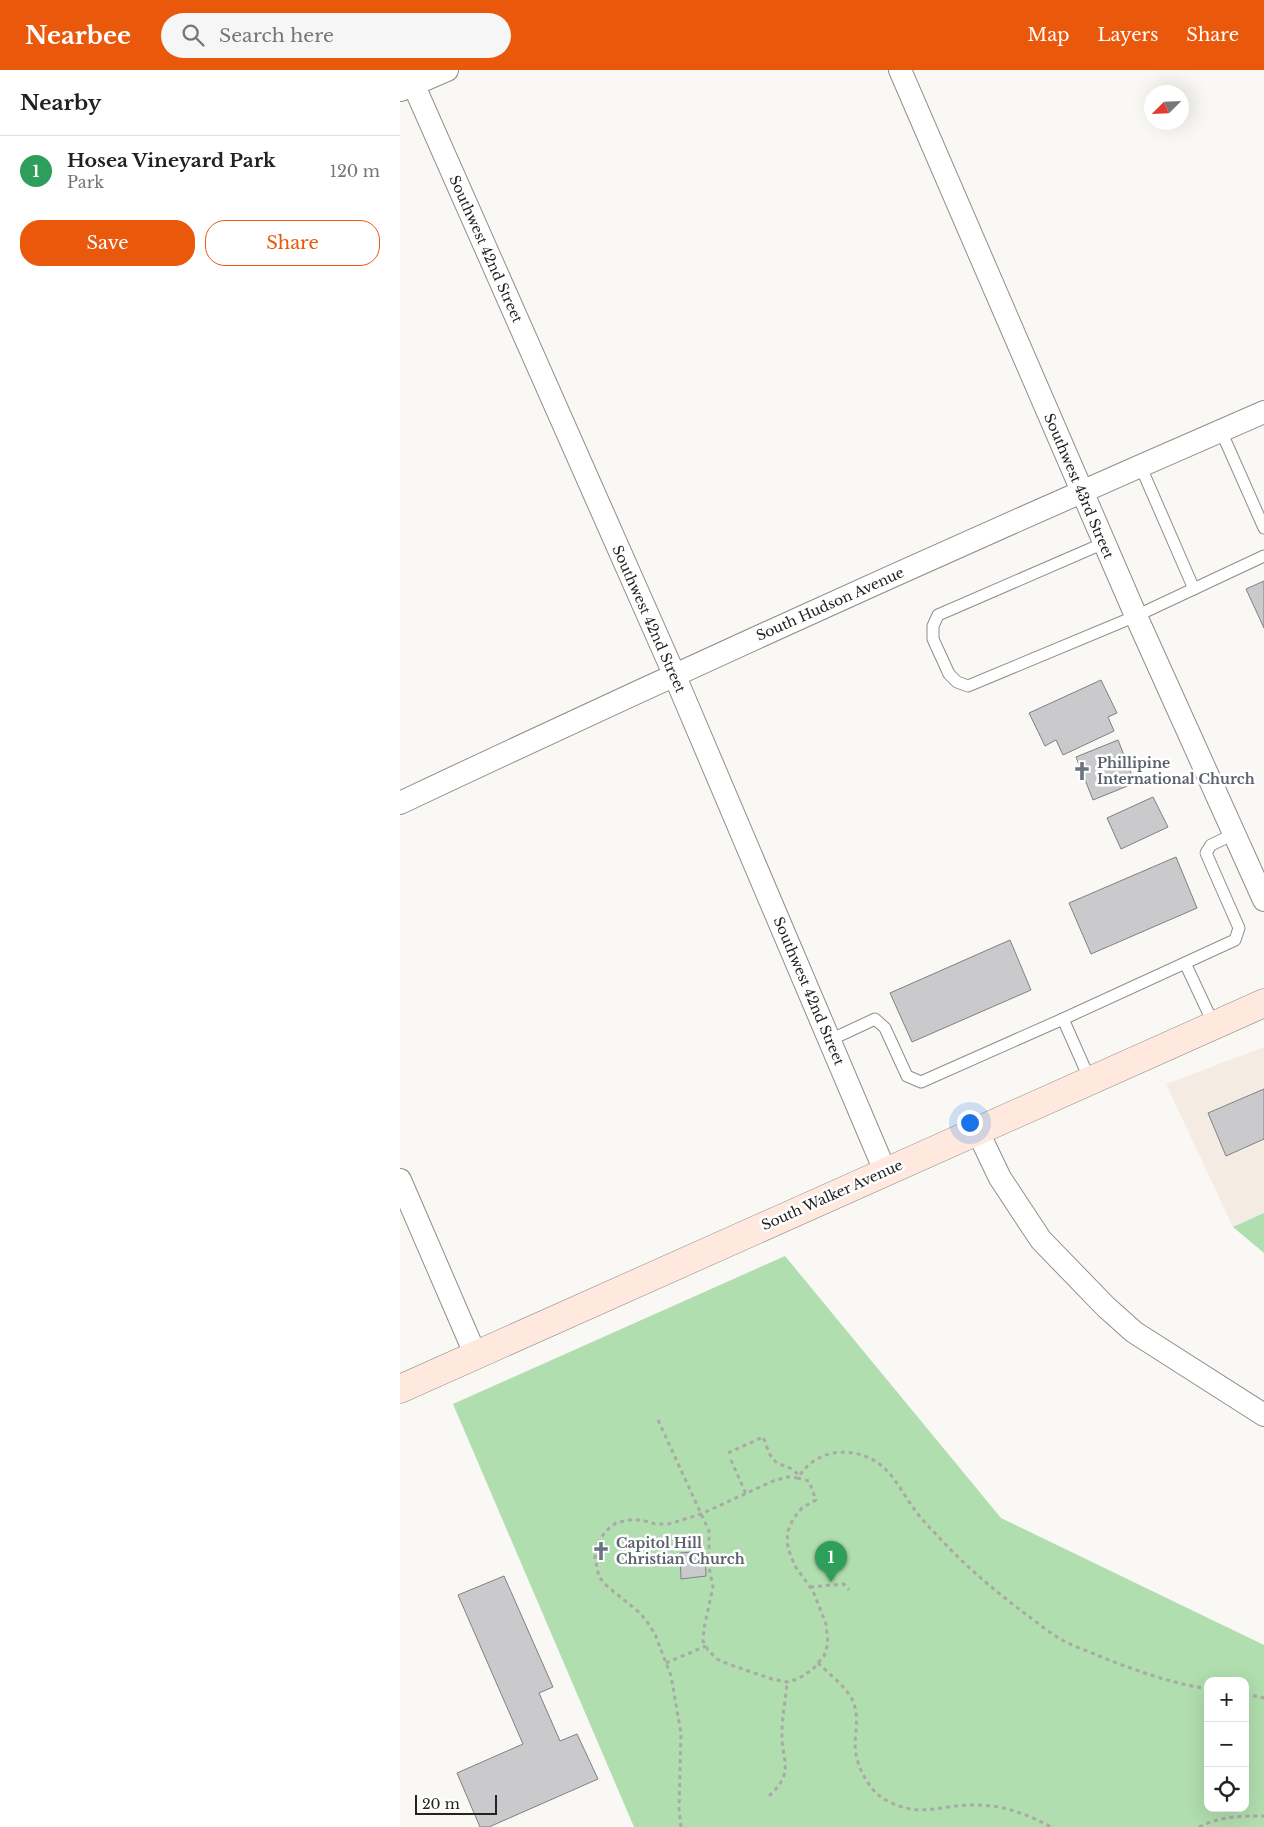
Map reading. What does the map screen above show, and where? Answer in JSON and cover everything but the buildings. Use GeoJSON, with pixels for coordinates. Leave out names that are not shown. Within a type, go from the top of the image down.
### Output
{"type":"FeatureCollection","features":[{"type":"Feature","properties":{"kind":"main road","name":"South Walker Avenue"},"geometry":{"type":"LineString","coordinates":[[400,1389],[1264,1002]]}},
{"type":"Feature","properties":{"kind":"street"},"geometry":{"type":"LineString","coordinates":[[407,82],[447,70]]}},
{"type":"Feature","properties":{"kind":"street","name":"Southwest 43rd Street"},"geometry":{"type":"LineString","coordinates":[[900,70],[1081,491],[1264,900]]}},
{"type":"Feature","properties":{"kind":"street","name":"Southwest 42nd Street"},"geometry":{"type":"LineString","coordinates":[[407,82],[674,674],[885,1171]]}},
{"type":"Feature","properties":{"kind":"street","name":"South Hudson Avenue"},"geometry":{"type":"LineString","coordinates":[[400,803],[674,674],[1081,491],[1264,412]]}},
{"type":"Feature","properties":{"kind":"street"},"geometry":{"type":"LineString","coordinates":[[977,1130],[1000,1178],[1041,1240],[1106,1307],[1134,1332],[1264,1415]]}},
{"type":"Feature","properties":{"kind":"street"},"geometry":{"type":"LineString","coordinates":[[400,1180],[476,1356]]}},
{"type":"Feature","properties":{"kind":"lane"},"geometry":{"type":"LineString","coordinates":[[1221,430],[1264,528]]}},
{"type":"Feature","properties":{"kind":"lane"},"geometry":{"type":"LineString","coordinates":[[1140,465],[1194,589]]}},
{"type":"Feature","properties":{"kind":"lane"},"geometry":{"type":"LineString","coordinates":[[1104,543],[938,615],[933,626],[933,639],[949,674],[957,682],[968,686],[1136,616],[1264,556]]}},
{"type":"Feature","properties":{"kind":"lane"},"geometry":{"type":"LineString","coordinates":[[830,1040],[875,1019],[885,1028],[907,1076],[921,1082],[1235,940],[1239,928],[1206,853],[1211,845],[1234,834]]}},
{"type":"Feature","properties":{"kind":"lane"},"geometry":{"type":"LineString","coordinates":[[1186,963],[1214,1025]]}},
{"type":"Feature","properties":{"kind":"lane"},"geometry":{"type":"LineString","coordinates":[[1063,1019],[1090,1080]]}},
{"type":"Feature","properties":{"kind":"path"},"geometry":{"type":"LineString","coordinates":[[658,1420],[701,1514],[709,1531],[709,1567],[713,1587],[704,1628],[703,1641],[706,1646],[717,1659],[728,1664],[772,1680],[787,1682],[798,1679],[813,1669],[824,1656],[828,1643],[826,1624],[821,1608],[810,1587],[795,1566],[787,1541],[788,1531],[793,1519],[802,1508],[816,1500],[809,1481],[798,1477],[787,1477],[773,1481],[701,1514],[669,1524],[628,1520],[616,1523],[607,1530],[596,1547],[595,1558],[599,1577],[640,1613],[648,1623],[655,1634],[675,1693],[680,1733],[679,1808],[681,1827]]}},
{"type":"Feature","properties":{"kind":"path"},"geometry":{"type":"LineString","coordinates":[[728,1453],[763,1436],[773,1459],[794,1469],[798,1477]]}},
{"type":"Feature","properties":{"kind":"path"},"geometry":{"type":"LineString","coordinates":[[798,1477],[802,1470],[811,1462],[830,1453],[855,1453],[868,1457],[883,1467],[894,1478],[912,1507],[966,1566],[1044,1628],[1064,1641],[1118,1664],[1164,1679],[1204,1688]]}},
{"type":"Feature","properties":{"kind":"path"},"geometry":{"type":"LineString","coordinates":[[731,1460],[746,1494]]}},
{"type":"Feature","properties":{"kind":"path"},"geometry":{"type":"LineString","coordinates":[[810,1587],[844,1584],[849,1590]]}},
{"type":"Feature","properties":{"kind":"path"},"geometry":{"type":"LineString","coordinates":[[666,1663],[706,1646]]}},
{"type":"Feature","properties":{"kind":"path"},"geometry":{"type":"LineString","coordinates":[[818,1663],[846,1690],[852,1700],[857,1717],[855,1746],[857,1759],[868,1783],[876,1793],[900,1806],[919,1811],[957,1806],[976,1805],[994,1807],[1025,1814],[1051,1827]]}},
{"type":"Feature","properties":{"kind":"path"},"geometry":{"type":"LineString","coordinates":[[769,1796],[783,1781],[785,1771],[786,1759],[782,1734],[787,1682]]}},
{"type":"Feature","properties":{"kind":"path"},"geometry":{"type":"LineString","coordinates":[[1249,1695],[1264,1698]]}},
{"type":"Feature","properties":{"kind":"path"},"geometry":{"type":"LineString","coordinates":[[1200,1827],[1219,1819],[1264,1816]]}},
{"type":"Feature","properties":{"kind":"shaded area"},"geometry":{"type":"Polygon","coordinates":[[[1264,1047],[1264,1213],[1233,1227],[1166,1084],[1264,1047]]]}},
{"type":"Feature","properties":{"kind":"green space"},"geometry":{"type":"Polygon","coordinates":[[[1264,1213],[1264,1253],[1233,1227],[1264,1213]]]}},
{"type":"Feature","properties":{"kind":"green space"},"geometry":{"type":"Polygon","coordinates":[[[785,1256],[1001,1518],[1264,1645],[1264,1827],[634,1827],[453,1404],[785,1256]]]}},
{"type":"Feature","properties":{"kind":"place","name":"Phillipine International Church"},"geometry":{"type":"Point","coordinates":[1082,771]}},
{"type":"Feature","properties":{"kind":"place","name":"Capitol Hill Christian Church"},"geometry":{"type":"Point","coordinates":[601,1551]}},
{"type":"Feature","properties":{"kind":"place","name":"Hosea Vineyard Park"},"geometry":{"type":"Point","coordinates":[831,1582]}}]}
